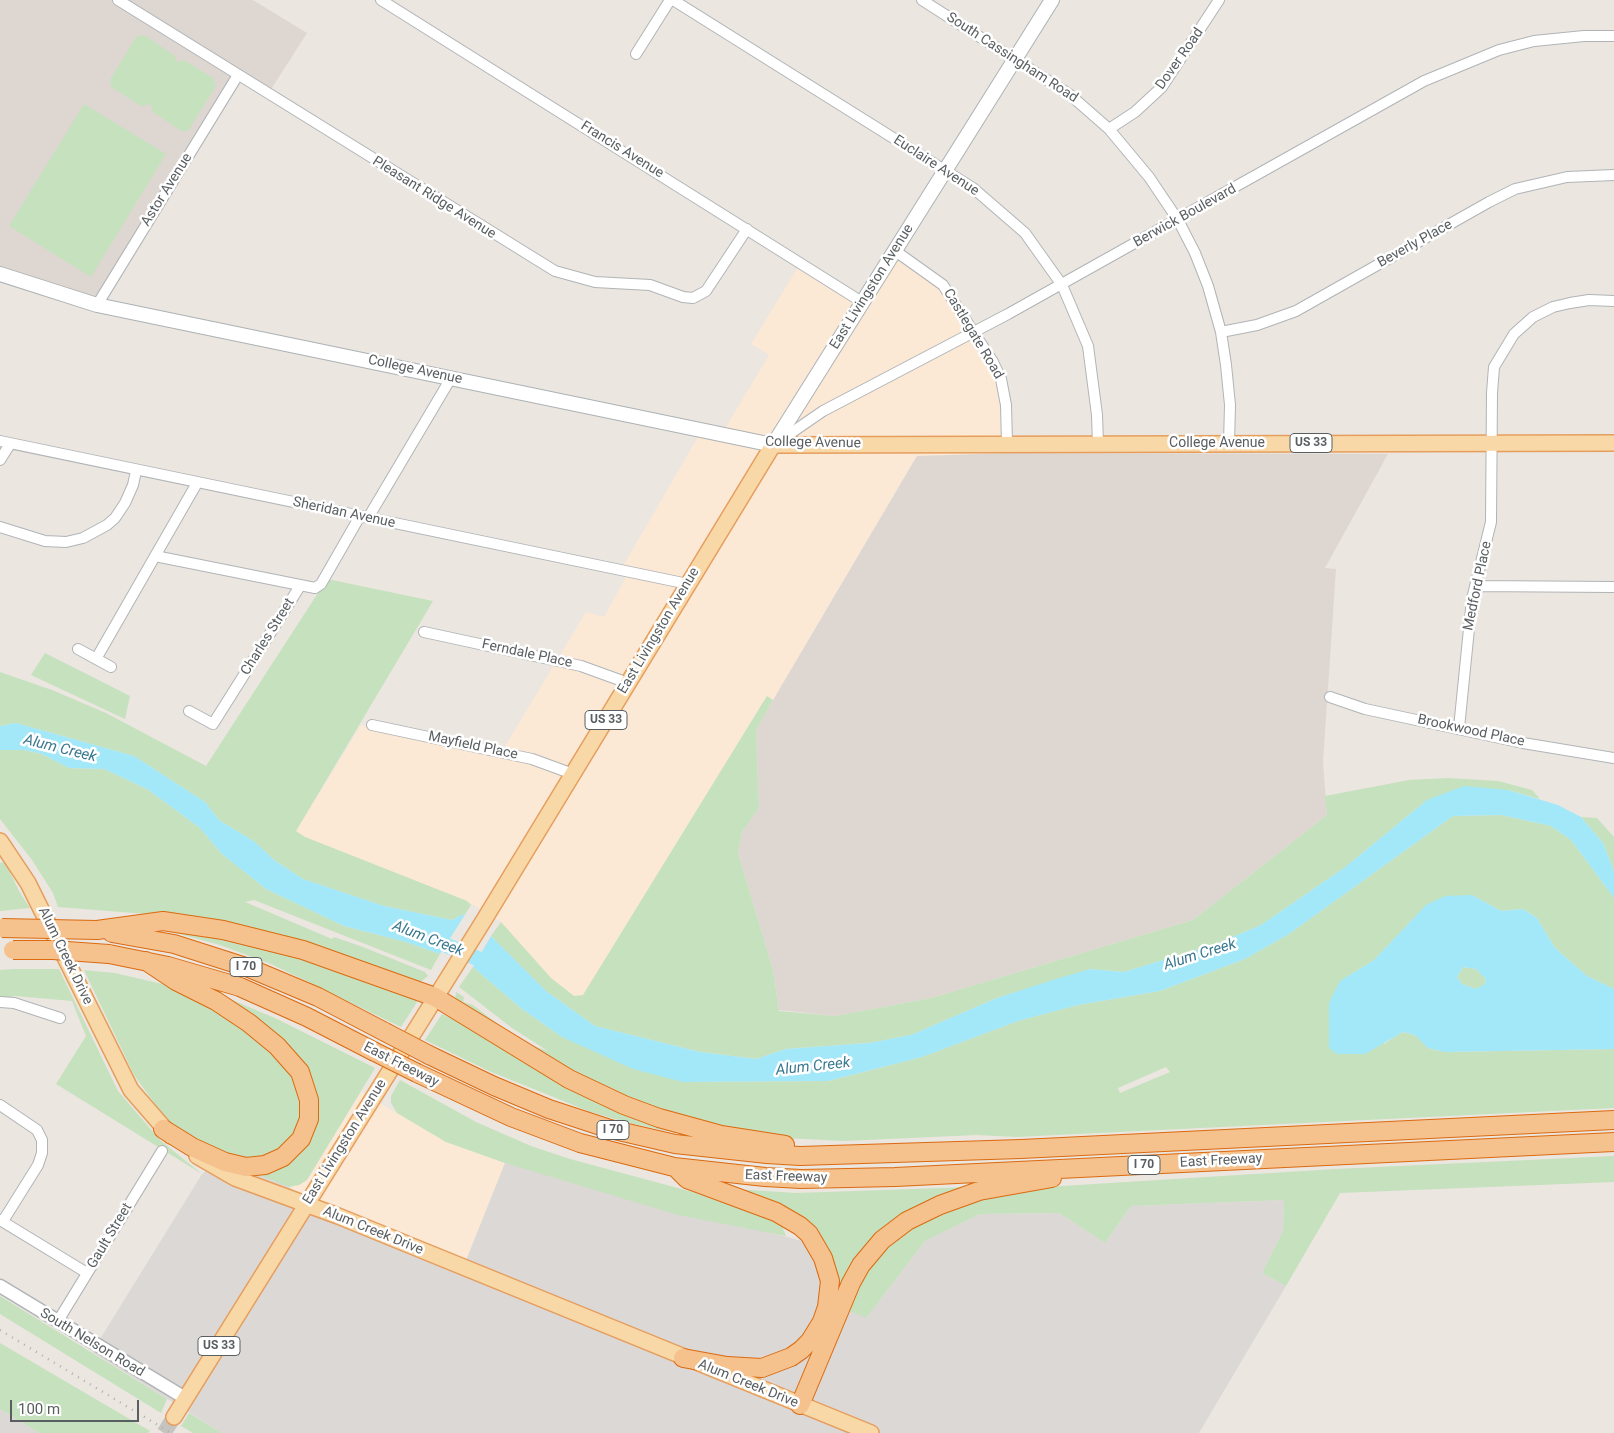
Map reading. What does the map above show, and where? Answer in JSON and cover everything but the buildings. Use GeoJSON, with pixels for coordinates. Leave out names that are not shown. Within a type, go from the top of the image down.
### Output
{"type":"FeatureCollection","features":[{"type":"Feature","properties":{"kind":"highway"},"geometry":{"type":"LineString","coordinates":[[97,930],[163,921],[223,930],[303,950],[435,997],[569,1079],[624,1105],[721,1136],[795,1147],[810,1156]]}},
{"type":"Feature","properties":{"kind":"highway","name":"East Freeway"},"geometry":{"type":"LineString","coordinates":[[1,928],[97,930],[174,944],[248,968],[318,997],[494,1086],[550,1109],[610,1129],[697,1148],[742,1153],[810,1156],[1021,1150],[1614,1120]]}},
{"type":"Feature","properties":{"kind":"highway","name":"East Freeway"},"geometry":{"type":"LineString","coordinates":[[7,951],[53,950],[109,954],[192,972],[240,987],[307,1017],[417,1073],[544,1131],[608,1151],[674,1167],[765,1177],[811,1179],[1614,1142]]}},
{"type":"Feature","properties":{"kind":"highway"},"geometry":{"type":"LineString","coordinates":[[146,961],[176,981],[216,1001],[250,1023],[276,1046],[300,1072],[309,1100],[309,1119],[301,1139],[283,1157],[265,1165],[246,1167],[225,1162],[192,1147],[163,1129]]}},
{"type":"Feature","properties":{"kind":"highway"},"geometry":{"type":"LineString","coordinates":[[800,1405],[851,1283],[874,1248],[891,1232],[940,1205],[979,1191],[1128,1165]]}},
{"type":"Feature","properties":{"kind":"highway"},"geometry":{"type":"LineString","coordinates":[[674,1167],[687,1179],[776,1212],[800,1226],[809,1234],[823,1258],[830,1281],[828,1301],[823,1320],[796,1390],[800,1405]]}},
{"type":"Feature","properties":{"kind":"highway"},"geometry":{"type":"LineString","coordinates":[[683,1358],[749,1368],[769,1366],[791,1357],[801,1350],[810,1341],[823,1320]]}},
{"type":"Feature","properties":{"kind":"main road","name":"East Livingston Avenue"},"geometry":{"type":"LineString","coordinates":[[174,1417],[484,920],[773,445],[1052,0]]}},
{"type":"Feature","properties":{"kind":"main road","name":"College Avenue"},"geometry":{"type":"LineString","coordinates":[[0,274],[97,304],[773,445],[1614,443]]}},
{"type":"Feature","properties":{"kind":"main road","name":"Alum Creek Drive"},"geometry":{"type":"LineString","coordinates":[[0,841],[28,883],[120,1071],[143,1106],[163,1129],[196,1156],[235,1178],[338,1216],[871,1433]]}},
{"type":"Feature","properties":{"kind":"street","name":"Pleasant Ridge Avenue"},"geometry":{"type":"LineString","coordinates":[[118,0],[534,260],[574,278],[595,282],[650,285],[683,297],[693,298],[706,291],[746,229]]}},
{"type":"Feature","properties":{"kind":"street","name":"Francis Avenue"},"geometry":{"type":"LineString","coordinates":[[381,0],[862,302]]}},
{"type":"Feature","properties":{"kind":"street"},"geometry":{"type":"LineString","coordinates":[[636,54],[672,0]]}},
{"type":"Feature","properties":{"kind":"street","name":"Euclaire Avenue"},"geometry":{"type":"LineString","coordinates":[[672,0],[973,188],[1025,233],[1062,284],[1088,346],[1097,416],[1098,444]]}},
{"type":"Feature","properties":{"kind":"street","name":"South Cassingham Road"},"geometry":{"type":"LineString","coordinates":[[922,0],[1069,94],[1109,129],[1138,161],[1178,220],[1195,253],[1208,286],[1221,332],[1230,405],[1229,443]]}},
{"type":"Feature","properties":{"kind":"street","name":"Dover Road"},"geometry":{"type":"LineString","coordinates":[[1109,129],[1135,112],[1162,87],[1219,0]]}},
{"type":"Feature","properties":{"kind":"street","name":"Berwick Boulevard"},"geometry":{"type":"LineString","coordinates":[[773,445],[823,411],[975,332],[1424,81],[1499,50],[1534,41],[1584,36],[1614,36]]}},
{"type":"Feature","properties":{"kind":"street","name":"Astor Avenue"},"geometry":{"type":"LineString","coordinates":[[97,304],[238,75]]}},
{"type":"Feature","properties":{"kind":"street","name":"Beverly Place"},"geometry":{"type":"LineString","coordinates":[[1221,332],[1257,325],[1296,311],[1489,202],[1516,189],[1566,177],[1614,175]]}},
{"type":"Feature","properties":{"kind":"street","name":"Castlegate Road"},"geometry":{"type":"LineString","coordinates":[[894,250],[943,285],[975,332],[1001,379],[1006,405],[1007,443]]}},
{"type":"Feature","properties":{"kind":"street","name":"Medford Place"},"geometry":{"type":"LineString","coordinates":[[1459,728],[1465,652],[1475,586],[1490,522],[1494,367],[1518,330],[1533,317],[1553,307],[1589,300],[1614,301]]}},
{"type":"Feature","properties":{"kind":"street","name":"Charles Street"},"geometry":{"type":"LineString","coordinates":[[189,711],[214,724],[300,586],[315,588],[321,584],[451,378]]}},
{"type":"Feature","properties":{"kind":"street"},"geometry":{"type":"LineString","coordinates":[[0,460],[5,443]]}},
{"type":"Feature","properties":{"kind":"street","name":"Sheridan Avenue"},"geometry":{"type":"LineString","coordinates":[[5,443],[688,584]]}},
{"type":"Feature","properties":{"kind":"street"},"geometry":{"type":"LineString","coordinates":[[0,527],[45,541],[66,542],[83,538],[107,525],[114,518],[125,503],[133,485],[136,471]]}},
{"type":"Feature","properties":{"kind":"street"},"geometry":{"type":"LineString","coordinates":[[96,659],[197,483]]}},
{"type":"Feature","properties":{"kind":"street"},"geometry":{"type":"LineString","coordinates":[[155,556],[300,586]]}},
{"type":"Feature","properties":{"kind":"street"},"geometry":{"type":"LineString","coordinates":[[1475,586],[1614,586]]}},
{"type":"Feature","properties":{"kind":"street","name":"Ferndale Place"},"geometry":{"type":"LineString","coordinates":[[424,632],[581,666],[628,683]]}},
{"type":"Feature","properties":{"kind":"street"},"geometry":{"type":"LineString","coordinates":[[78,648],[112,667]]}},
{"type":"Feature","properties":{"kind":"street","name":"Brookwood Place"},"geometry":{"type":"LineString","coordinates":[[1330,697],[1365,709],[1573,753],[1614,758]]}},
{"type":"Feature","properties":{"kind":"street","name":"Mayfield Place"},"geometry":{"type":"LineString","coordinates":[[372,725],[532,759],[573,774]]}},
{"type":"Feature","properties":{"kind":"street"},"geometry":{"type":"LineString","coordinates":[[0,1002],[14,1003],[60,1018]]}},
{"type":"Feature","properties":{"kind":"street"},"geometry":{"type":"LineString","coordinates":[[0,1105],[37,1130],[42,1140],[42,1153],[38,1165],[2,1220],[87,1273]]}},
{"type":"Feature","properties":{"kind":"street","name":"Gault Street"},"geometry":{"type":"LineString","coordinates":[[58,1321],[162,1151]]}},
{"type":"Feature","properties":{"kind":"street","name":"South Nelson Road"},"geometry":{"type":"LineString","coordinates":[[0,1286],[185,1398]]}},
{"type":"Feature","properties":{"kind":"shaded area"},"geometry":{"type":"Polygon","coordinates":[[[0,0],[253,0],[307,33],[268,94],[238,75],[97,305],[0,274],[0,0]]]}},
{"type":"Feature","properties":{"kind":"shaded area"},"geometry":{"type":"Polygon","coordinates":[[[895,246],[939,275],[950,289],[1004,386],[1009,453],[916,457],[773,700],[766,697],[583,995],[574,996],[551,978],[501,922],[467,901],[305,837],[296,831],[361,725],[502,751],[586,612],[604,617],[628,573],[620,571],[702,430],[723,432],[769,355],[751,344],[800,264],[860,302],[895,246]]]}},
{"type":"Feature","properties":{"kind":"shaded area"},"geometry":{"type":"Polygon","coordinates":[[[1009,453],[1388,454],[1325,568],[1336,569],[1323,762],[1327,815],[1193,920],[931,998],[835,1016],[779,1010],[773,970],[738,853],[742,832],[759,808],[756,729],[917,456],[1009,453]]]}},
{"type":"Feature","properties":{"kind":"shaded area"},"geometry":{"type":"Polygon","coordinates":[[[361,1092],[446,1142],[505,1163],[463,1268],[309,1200],[289,1187],[299,1185],[307,1180],[361,1092]]]}},
{"type":"Feature","properties":{"kind":"shaded area"},"geometry":{"type":"Polygon","coordinates":[[[222,1158],[289,1187],[309,1200],[463,1268],[505,1163],[810,1243],[866,1318],[925,1241],[980,1214],[1059,1213],[1105,1243],[1131,1206],[1284,1200],[1283,1231],[1262,1273],[1286,1286],[1199,1433],[222,1433],[92,1352],[202,1174],[222,1158]]]}},
{"type":"Feature","properties":{"kind":"shaded area"},"geometry":{"type":"Polygon","coordinates":[[[0,1409],[39,1433],[0,1433],[0,1409]]]}},
{"type":"Feature","properties":{"kind":"green space"},"geometry":{"type":"Polygon","coordinates":[[[144,35],[174,55],[177,62],[184,60],[213,78],[216,86],[188,131],[181,131],[153,112],[150,104],[141,106],[111,87],[110,80],[136,37],[144,35]]]}},
{"type":"Feature","properties":{"kind":"green space"},"geometry":{"type":"Polygon","coordinates":[[[84,104],[166,154],[91,277],[9,226],[84,104]]]}},
{"type":"Feature","properties":{"kind":"green space"},"geometry":{"type":"Polygon","coordinates":[[[327,579],[433,601],[296,831],[305,837],[467,901],[471,905],[466,913],[452,920],[384,906],[303,879],[274,860],[255,842],[219,820],[205,802],[134,756],[16,723],[0,726],[0,672],[52,690],[106,713],[206,766],[327,579]]]}},
{"type":"Feature","properties":{"kind":"green space"},"geometry":{"type":"Polygon","coordinates":[[[45,653],[130,696],[125,719],[31,675],[45,653]]]}},
{"type":"Feature","properties":{"kind":"green space"},"geometry":{"type":"Polygon","coordinates":[[[767,696],[773,700],[756,730],[759,808],[742,832],[738,853],[773,970],[779,1011],[835,1016],[931,998],[1193,920],[1327,815],[1325,796],[1409,780],[1448,778],[1498,781],[1532,790],[1540,799],[1508,790],[1427,800],[1344,868],[1261,925],[1216,944],[1124,972],[1090,969],[997,998],[911,1035],[869,1043],[786,1049],[756,1059],[700,1052],[595,1026],[546,991],[491,936],[501,922],[551,978],[574,996],[583,995],[767,696]]]}},
{"type":"Feature","properties":{"kind":"green space"},"geometry":{"type":"Polygon","coordinates":[[[0,750],[24,750],[42,754],[69,768],[104,769],[147,789],[200,828],[222,854],[266,889],[344,926],[406,942],[440,954],[431,970],[254,900],[245,902],[332,939],[334,937],[363,947],[425,972],[428,976],[419,983],[159,915],[58,907],[53,893],[32,860],[0,819],[0,750]]]}},
{"type":"Feature","properties":{"kind":"green space"},"geometry":{"type":"Polygon","coordinates":[[[1501,815],[1551,826],[1571,840],[1614,898],[1614,989],[1587,976],[1555,948],[1537,918],[1523,909],[1501,911],[1472,895],[1426,905],[1374,960],[1340,981],[1384,1044],[1402,1032],[1415,1035],[1428,1048],[1445,1052],[1614,1049],[1614,1108],[1016,1137],[977,1135],[844,1141],[764,1137],[689,1122],[583,1079],[455,1001],[456,992],[464,997],[463,1002],[473,1005],[508,1032],[531,1045],[548,1051],[512,1028],[459,987],[473,967],[522,1009],[562,1037],[683,1082],[828,1081],[922,1057],[1018,1021],[1078,1005],[1160,991],[1245,959],[1289,934],[1453,816],[1501,815]],[[1166,1067],[1118,1088],[1120,1093],[1170,1072],[1166,1067]]]}},
{"type":"Feature","properties":{"kind":"green space"},"geometry":{"type":"Polygon","coordinates":[[[1581,817],[1597,818],[1614,837],[1614,871],[1603,843],[1581,817]]]}},
{"type":"Feature","properties":{"kind":"green space"},"geometry":{"type":"Polygon","coordinates":[[[5,862],[19,891],[30,908],[0,911],[0,863],[5,862]]]}},
{"type":"Feature","properties":{"kind":"green space"},"geometry":{"type":"Polygon","coordinates":[[[157,928],[231,935],[412,995],[417,1002],[401,1027],[271,964],[220,945],[157,928]]]}},
{"type":"Feature","properties":{"kind":"green space"},"geometry":{"type":"Polygon","coordinates":[[[1463,967],[1476,969],[1486,979],[1485,985],[1476,989],[1462,984],[1457,977],[1463,967]]]}},
{"type":"Feature","properties":{"kind":"green space"},"geometry":{"type":"Polygon","coordinates":[[[59,969],[118,1091],[160,1140],[202,1174],[56,1084],[86,1036],[72,1001],[15,996],[0,999],[0,970],[59,969]]]}},
{"type":"Feature","properties":{"kind":"green space"},"geometry":{"type":"Polygon","coordinates":[[[84,970],[115,973],[162,984],[189,995],[249,1030],[294,1074],[303,1111],[296,1134],[270,1159],[236,1163],[178,1129],[160,1111],[134,1075],[84,970]]]}},
{"type":"Feature","properties":{"kind":"green space"},"geometry":{"type":"Polygon","coordinates":[[[223,996],[277,1019],[375,1068],[307,1180],[299,1185],[289,1187],[257,1174],[281,1164],[315,1101],[223,996]]]}},
{"type":"Feature","properties":{"kind":"green space"},"geometry":{"type":"Polygon","coordinates":[[[442,1014],[677,1130],[676,1133],[625,1122],[588,1111],[489,1071],[425,1040],[442,1014]]]}},
{"type":"Feature","properties":{"kind":"green space"},"geometry":{"type":"Polygon","coordinates":[[[400,1080],[476,1122],[531,1146],[570,1159],[689,1191],[776,1221],[782,1226],[786,1236],[678,1215],[505,1163],[446,1142],[397,1113],[391,1103],[391,1096],[400,1080]]]}},
{"type":"Feature","properties":{"kind":"green space"},"geometry":{"type":"Polygon","coordinates":[[[1614,1156],[1614,1182],[1340,1193],[1286,1286],[1262,1273],[1283,1231],[1284,1200],[1131,1206],[1105,1243],[1059,1213],[980,1214],[925,1241],[866,1318],[845,1309],[868,1262],[908,1227],[961,1203],[1017,1191],[1062,1186],[1335,1169],[1614,1156]]]}},
{"type":"Feature","properties":{"kind":"green space"},"geometry":{"type":"Polygon","coordinates":[[[971,1187],[919,1209],[835,1304],[820,1242],[733,1189],[797,1193],[971,1187]]]}},
{"type":"Feature","properties":{"kind":"green space"},"geometry":{"type":"Polygon","coordinates":[[[0,1296],[167,1399],[161,1413],[0,1314],[0,1296]]]}},
{"type":"Feature","properties":{"kind":"green space"},"geometry":{"type":"Polygon","coordinates":[[[0,1343],[150,1431],[148,1433],[39,1433],[0,1409],[0,1343]]]}},
{"type":"Feature","properties":{"kind":"green space"},"geometry":{"type":"Polygon","coordinates":[[[189,1413],[222,1433],[193,1433],[181,1426],[189,1413]]]}},
{"type":"Feature","properties":{"kind":"water"},"geometry":{"type":"Polygon","coordinates":[[[16,723],[134,756],[205,802],[219,820],[255,842],[274,860],[303,879],[384,906],[452,920],[466,913],[440,954],[406,942],[344,926],[266,889],[222,854],[200,828],[147,789],[104,769],[69,768],[42,754],[24,750],[0,750],[0,726],[16,723]]]}},
{"type":"Feature","properties":{"kind":"water"},"geometry":{"type":"Polygon","coordinates":[[[1464,786],[1508,790],[1558,805],[1581,817],[1603,843],[1614,871],[1614,898],[1571,840],[1551,826],[1501,815],[1453,816],[1289,934],[1245,959],[1160,991],[1078,1005],[1018,1021],[922,1057],[828,1081],[683,1082],[633,1069],[562,1037],[522,1009],[473,967],[491,936],[546,991],[595,1026],[700,1052],[756,1059],[786,1049],[869,1043],[911,1035],[997,998],[1056,979],[1090,969],[1124,972],[1216,944],[1261,925],[1344,868],[1427,800],[1464,786]]]}},
{"type":"Feature","properties":{"kind":"water"},"geometry":{"type":"Polygon","coordinates":[[[1472,895],[1501,911],[1523,909],[1537,918],[1555,948],[1587,976],[1614,989],[1614,1049],[1445,1052],[1428,1048],[1415,1035],[1403,1032],[1365,1054],[1337,1054],[1329,1048],[1329,1003],[1340,981],[1374,960],[1426,905],[1445,896],[1472,895]],[[1463,967],[1457,977],[1462,984],[1476,989],[1485,984],[1486,979],[1476,969],[1463,967]]]}},
{"type":"Feature","properties":{"kind":"waterway","name":"Alum Creek"},"geometry":{"type":"LineString","coordinates":[[427,937],[481,960],[494,969]]}},
{"type":"Feature","properties":{"kind":"tunnel"},"geometry":{"type":"LineString","coordinates":[[164,1433],[174,1417]]}},
{"type":"Feature","properties":{"kind":"railway"},"geometry":{"type":"LineString","coordinates":[[0,1330],[171,1433]]}}]}
